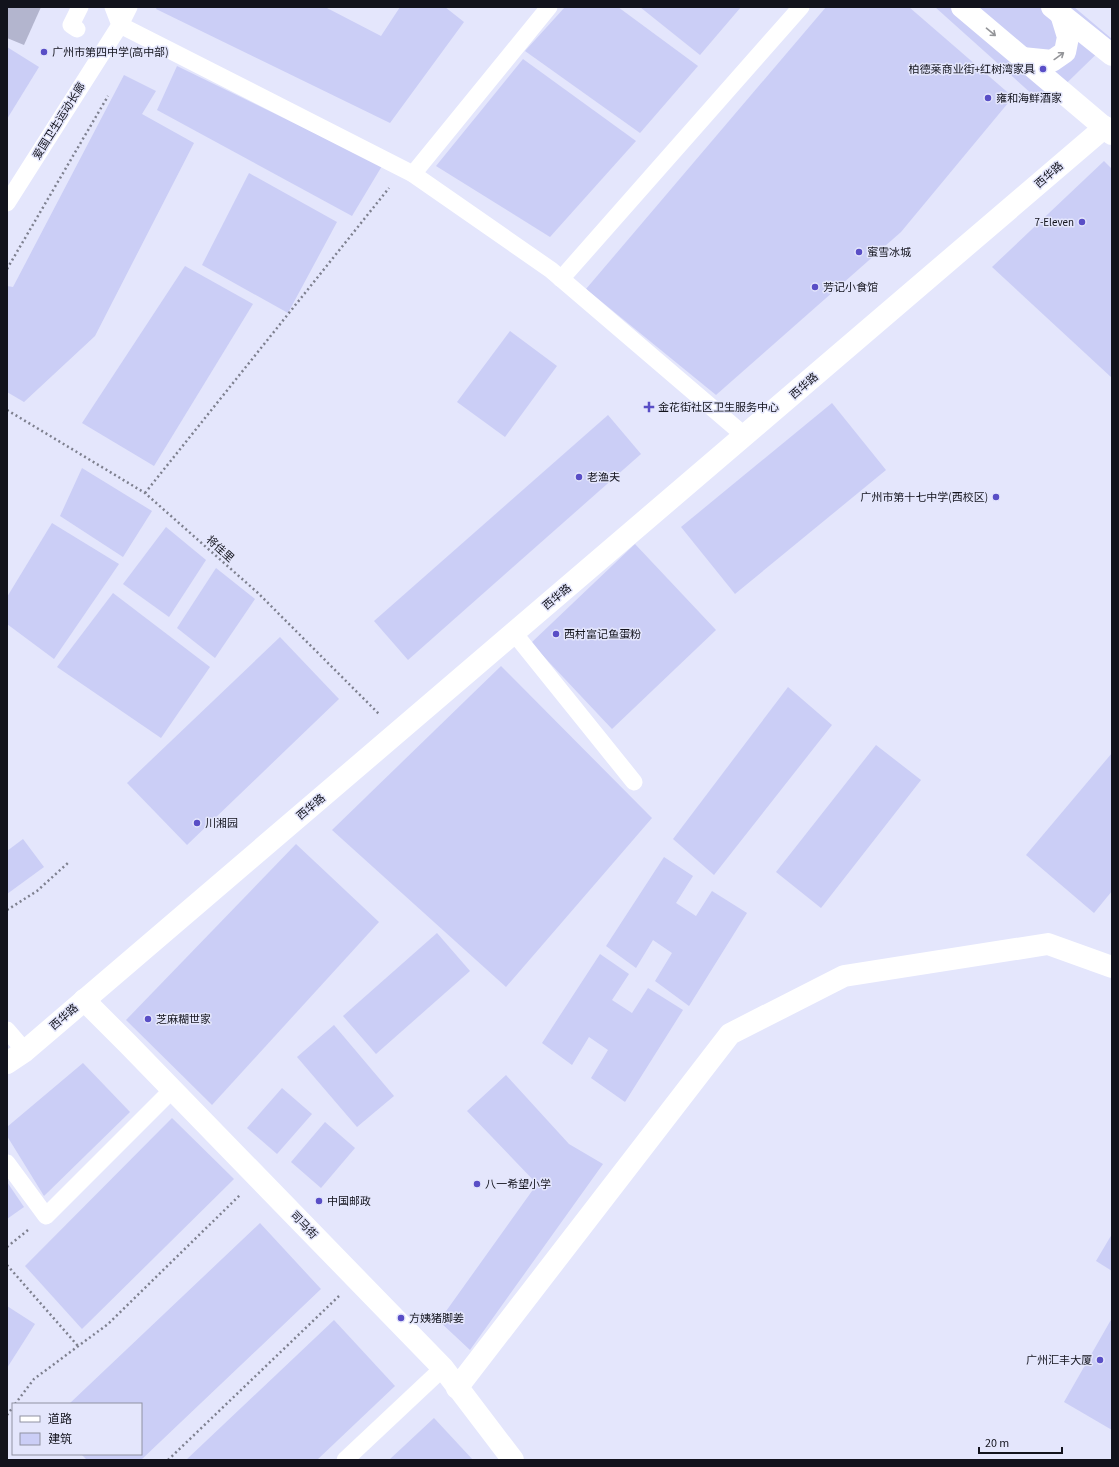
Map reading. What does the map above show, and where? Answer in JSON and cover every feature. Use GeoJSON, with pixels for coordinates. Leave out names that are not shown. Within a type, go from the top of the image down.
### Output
{"type":"FeatureCollection","features":[{"type":"Feature","properties":{"kind":"street"},"geometry":{"type":"LineString","coordinates":[[962,7],[1108,131]]}},
{"type":"Feature","properties":{"kind":"street"},"geometry":{"type":"LineString","coordinates":[[1022,58],[1052,61],[1065,52],[1068,37],[1056,10]]}},
{"type":"Feature","properties":{"kind":"street"},"geometry":{"type":"LineString","coordinates":[[1056,10],[1112,55]]}},
{"type":"Feature","properties":{"kind":"street","name":"西华路"},"geometry":{"type":"LineString","coordinates":[[16,1057],[745,436],[1108,131]]}},
{"type":"Feature","properties":{"kind":"street"},"geometry":{"type":"LineString","coordinates":[[457,1388],[730,1034],[844,976],[1048,944],[1112,967]]}},
{"type":"Feature","properties":{"kind":"street","name":"司马街"},"geometry":{"type":"LineString","coordinates":[[84,1000],[443,1368],[513,1460]]}},
{"type":"Feature","properties":{"kind":"lane"},"geometry":{"type":"LineString","coordinates":[[77,29],[71,25],[80,7]]}},
{"type":"Feature","properties":{"kind":"lane"},"geometry":{"type":"LineString","coordinates":[[113,7],[120,25],[409,171],[552,270],[745,436]]}},
{"type":"Feature","properties":{"kind":"lane","name":"爱国卫生运动长廊"},"geometry":{"type":"LineString","coordinates":[[7,203],[120,25],[129,7]]}},
{"type":"Feature","properties":{"kind":"lane"},"geometry":{"type":"LineString","coordinates":[[409,171],[549,7]]}},
{"type":"Feature","properties":{"kind":"lane"},"geometry":{"type":"LineString","coordinates":[[561,279],[801,7]]}},
{"type":"Feature","properties":{"kind":"lane"},"geometry":{"type":"LineString","coordinates":[[514,633],[634,782]]}},
{"type":"Feature","properties":{"kind":"lane"},"geometry":{"type":"LineString","coordinates":[[7,1030],[16,1057]]}},
{"type":"Feature","properties":{"kind":"lane"},"geometry":{"type":"LineString","coordinates":[[7,1163],[46,1216],[172,1090]]}},
{"type":"Feature","properties":{"kind":"lane"},"geometry":{"type":"LineString","coordinates":[[345,1460],[443,1368]]}},
{"type":"Feature","properties":{"kind":"path"},"geometry":{"type":"LineString","coordinates":[[7,269],[108,96]]}},
{"type":"Feature","properties":{"kind":"path"},"geometry":{"type":"LineString","coordinates":[[145,493],[409,171]]}},
{"type":"Feature","properties":{"kind":"path","name":"将佳里"},"geometry":{"type":"LineString","coordinates":[[7,410],[145,493],[258,593],[397,733]]}},
{"type":"Feature","properties":{"kind":"path"},"geometry":{"type":"LineString","coordinates":[[7,910],[37,891],[69,862]]}},
{"type":"Feature","properties":{"kind":"path"},"geometry":{"type":"LineString","coordinates":[[16,1403],[34,1379],[108,1324],[258,1178]]}},
{"type":"Feature","properties":{"kind":"path"},"geometry":{"type":"LineString","coordinates":[[7,1247],[46,1216]]}},
{"type":"Feature","properties":{"kind":"path"},"geometry":{"type":"LineString","coordinates":[[7,1265],[78,1346]]}},
{"type":"Feature","properties":{"kind":"path"},"geometry":{"type":"LineString","coordinates":[[168,1460],[356,1279]]}},
{"type":"Feature","properties":{"kind":"shaded area"},"geometry":{"type":"Polygon","coordinates":[[[7,7],[41,7],[24,45],[7,38],[7,7]]]}},
{"type":"Feature","properties":{"kind":"building"},"geometry":{"type":"Polygon","coordinates":[[[157,7],[325,7],[381,36],[400,7],[445,7],[464,22],[390,123],[156,9],[157,7]]]}},
{"type":"Feature","properties":{"kind":"building"},"geometry":{"type":"Polygon","coordinates":[[[565,7],[618,7],[698,66],[640,133],[525,51],[565,7]]]}},
{"type":"Feature","properties":{"kind":"building"},"geometry":{"type":"Polygon","coordinates":[[[640,7],[741,7],[700,55],[640,7]]]}},
{"type":"Feature","properties":{"kind":"building"},"geometry":{"type":"Polygon","coordinates":[[[826,7],[909,7],[1013,97],[901,232],[716,395],[586,289],[826,7]]]}},
{"type":"Feature","properties":{"kind":"building","name":"柏德莱商业街+红树湾家具"},"geometry":{"type":"Polygon","coordinates":[[[935,7],[1074,7],[1112,39],[1044,105],[935,7]]]}},
{"type":"Feature","properties":{"kind":"building"},"geometry":{"type":"Polygon","coordinates":[[[7,47],[39,67],[7,119],[7,47]]]}},
{"type":"Feature","properties":{"kind":"building"},"geometry":{"type":"Polygon","coordinates":[[[523,59],[636,141],[550,237],[436,166],[523,59]]]}},
{"type":"Feature","properties":{"kind":"building"},"geometry":{"type":"Polygon","coordinates":[[[177,66],[382,166],[352,216],[157,110],[177,66]]]}},
{"type":"Feature","properties":{"kind":"building"},"geometry":{"type":"Polygon","coordinates":[[[124,75],[156,91],[142,114],[194,143],[95,336],[24,402],[7,392],[7,286],[13,287],[124,75]]]}},
{"type":"Feature","properties":{"kind":"building"},"geometry":{"type":"Polygon","coordinates":[[[1104,161],[1112,169],[1112,378],[992,267],[1104,161]]]}},
{"type":"Feature","properties":{"kind":"building"},"geometry":{"type":"Polygon","coordinates":[[[249,173],[337,222],[288,313],[202,265],[249,173]]]}},
{"type":"Feature","properties":{"kind":"building"},"geometry":{"type":"Polygon","coordinates":[[[185,266],[253,304],[154,466],[82,423],[185,266]]]}},
{"type":"Feature","properties":{"kind":"building"},"geometry":{"type":"Polygon","coordinates":[[[510,331],[557,366],[505,437],[457,402],[510,331]]]}},
{"type":"Feature","properties":{"kind":"building"},"geometry":{"type":"Polygon","coordinates":[[[832,403],[886,470],[735,594],[681,527],[832,403]]]}},
{"type":"Feature","properties":{"kind":"building"},"geometry":{"type":"Polygon","coordinates":[[[608,415],[641,454],[408,660],[374,621],[608,415]]]}},
{"type":"Feature","properties":{"kind":"building"},"geometry":{"type":"Polygon","coordinates":[[[82,468],[152,511],[123,557],[60,516],[82,468]]]}},
{"type":"Feature","properties":{"kind":"building"},"geometry":{"type":"Polygon","coordinates":[[[52,523],[119,564],[54,659],[7,624],[7,597],[52,523]]]}},
{"type":"Feature","properties":{"kind":"building"},"geometry":{"type":"Polygon","coordinates":[[[166,527],[206,560],[169,617],[123,584],[166,527]]]}},
{"type":"Feature","properties":{"kind":"building"},"geometry":{"type":"Polygon","coordinates":[[[635,544],[716,630],[612,729],[531,643],[635,544]]]}},
{"type":"Feature","properties":{"kind":"building"},"geometry":{"type":"Polygon","coordinates":[[[216,568],[255,599],[215,658],[177,628],[216,568]]]}},
{"type":"Feature","properties":{"kind":"building"},"geometry":{"type":"Polygon","coordinates":[[[113,593],[210,667],[161,738],[57,667],[113,593]]]}},
{"type":"Feature","properties":{"kind":"building"},"geometry":{"type":"Polygon","coordinates":[[[280,637],[339,699],[187,845],[127,783],[280,637]]]}},
{"type":"Feature","properties":{"kind":"building"},"geometry":{"type":"Polygon","coordinates":[[[501,666],[652,818],[506,987],[332,830],[501,666]]]}},
{"type":"Feature","properties":{"kind":"building"},"geometry":{"type":"Polygon","coordinates":[[[788,687],[832,725],[714,875],[673,839],[788,687]]]}},
{"type":"Feature","properties":{"kind":"building"},"geometry":{"type":"Polygon","coordinates":[[[876,745],[921,780],[821,908],[776,872],[876,745]]]}},
{"type":"Feature","properties":{"kind":"building"},"geometry":{"type":"Polygon","coordinates":[[[1112,753],[1112,891],[1094,913],[1026,855],[1112,753]]]}},
{"type":"Feature","properties":{"kind":"building"},"geometry":{"type":"Polygon","coordinates":[[[23,839],[44,867],[7,894],[7,851],[23,839]]]}},
{"type":"Feature","properties":{"kind":"building"},"geometry":{"type":"Polygon","coordinates":[[[296,844],[379,922],[212,1105],[126,1020],[296,844]]]}},
{"type":"Feature","properties":{"kind":"building"},"geometry":{"type":"Polygon","coordinates":[[[664,857],[693,876],[676,903],[696,916],[712,891],[747,913],[689,1006],[655,981],[672,953],[653,940],[636,968],[606,946],[664,857]]]}},
{"type":"Feature","properties":{"kind":"building"},"geometry":{"type":"Polygon","coordinates":[[[437,933],[470,971],[376,1054],[343,1016],[437,933]]]}},
{"type":"Feature","properties":{"kind":"building"},"geometry":{"type":"Polygon","coordinates":[[[600,954],[629,974],[612,1000],[632,1013],[648,988],[683,1010],[625,1102],[591,1078],[608,1050],[589,1037],[572,1065],[542,1043],[600,954]]]}},
{"type":"Feature","properties":{"kind":"building"},"geometry":{"type":"Polygon","coordinates":[[[334,1025],[394,1096],[357,1127],[297,1057],[334,1025]]]}},
{"type":"Feature","properties":{"kind":"building"},"geometry":{"type":"Polygon","coordinates":[[[83,1063],[130,1112],[44,1196],[7,1136],[7,1127],[83,1063]]]}},
{"type":"Feature","properties":{"kind":"building"},"geometry":{"type":"Polygon","coordinates":[[[506,1075],[569,1144],[603,1164],[470,1350],[439,1321],[537,1184],[467,1111],[506,1075]]]}},
{"type":"Feature","properties":{"kind":"building"},"geometry":{"type":"Polygon","coordinates":[[[282,1088],[312,1114],[277,1154],[247,1128],[282,1088]]]}},
{"type":"Feature","properties":{"kind":"building"},"geometry":{"type":"Polygon","coordinates":[[[172,1118],[234,1179],[82,1329],[25,1266],[172,1118]]]}},
{"type":"Feature","properties":{"kind":"building"},"geometry":{"type":"Polygon","coordinates":[[[325,1122],[355,1148],[321,1188],[291,1162],[325,1122]]]}},
{"type":"Feature","properties":{"kind":"building"},"geometry":{"type":"Polygon","coordinates":[[[7,1182],[24,1207],[7,1219],[7,1182]]]}},
{"type":"Feature","properties":{"kind":"building"},"geometry":{"type":"Polygon","coordinates":[[[260,1223],[321,1289],[141,1460],[87,1460],[82,1455],[142,1455],[142,1403],[70,1403],[260,1223]]]}},
{"type":"Feature","properties":{"kind":"building"},"geometry":{"type":"Polygon","coordinates":[[[1112,1234],[1112,1271],[1096,1261],[1112,1234]]]}},
{"type":"Feature","properties":{"kind":"building"},"geometry":{"type":"Polygon","coordinates":[[[7,1306],[35,1324],[7,1368],[7,1306]]]}},
{"type":"Feature","properties":{"kind":"building","name":"广州汇丰大厦"},"geometry":{"type":"Polygon","coordinates":[[[1112,1318],[1112,1430],[1064,1402],[1112,1318]]]}},
{"type":"Feature","properties":{"kind":"building"},"geometry":{"type":"Polygon","coordinates":[[[334,1320],[395,1386],[317,1460],[186,1460],[334,1320]]]}},
{"type":"Feature","properties":{"kind":"building"},"geometry":{"type":"Polygon","coordinates":[[[434,1418],[473,1460],[389,1460],[434,1418]]]}},
{"type":"Feature","properties":{"kind":"place","name":"广州市第四中学(高中部)"},"geometry":{"type":"Point","coordinates":[44,52]}},
{"type":"Feature","properties":{"kind":"place","name":"柏德莱商业街+红树湾家具"},"geometry":{"type":"Point","coordinates":[1043,69]}},
{"type":"Feature","properties":{"kind":"place","name":"雍和海鲜酒家"},"geometry":{"type":"Point","coordinates":[988,98]}},
{"type":"Feature","properties":{"kind":"place","name":"7-Eleven"},"geometry":{"type":"Point","coordinates":[1082,222]}},
{"type":"Feature","properties":{"kind":"place","name":"蜜雪冰城"},"geometry":{"type":"Point","coordinates":[859,252]}},
{"type":"Feature","properties":{"kind":"place","name":"芳记小食馆"},"geometry":{"type":"Point","coordinates":[815,287]}},
{"type":"Feature","properties":{"kind":"place","name":"金花街社区卫生服务中心"},"geometry":{"type":"Point","coordinates":[649,407]}},
{"type":"Feature","properties":{"kind":"place","name":"老渔夫"},"geometry":{"type":"Point","coordinates":[579,477]}},
{"type":"Feature","properties":{"kind":"place","name":"广州市第十七中学(西校区)"},"geometry":{"type":"Point","coordinates":[996,497]}},
{"type":"Feature","properties":{"kind":"place","name":"西村富记鱼蛋粉"},"geometry":{"type":"Point","coordinates":[556,634]}},
{"type":"Feature","properties":{"kind":"place","name":"川湘园"},"geometry":{"type":"Point","coordinates":[197,823]}},
{"type":"Feature","properties":{"kind":"place","name":"芝麻糊世家"},"geometry":{"type":"Point","coordinates":[148,1019]}},
{"type":"Feature","properties":{"kind":"place","name":"八一希望小学"},"geometry":{"type":"Point","coordinates":[477,1184]}},
{"type":"Feature","properties":{"kind":"place","name":"中国邮政"},"geometry":{"type":"Point","coordinates":[319,1201]}},
{"type":"Feature","properties":{"kind":"place","name":"方姨猪脚姜"},"geometry":{"type":"Point","coordinates":[401,1318]}},
{"type":"Feature","properties":{"kind":"place","name":"广州汇丰大厦"},"geometry":{"type":"Point","coordinates":[1100,1360]}}]}
